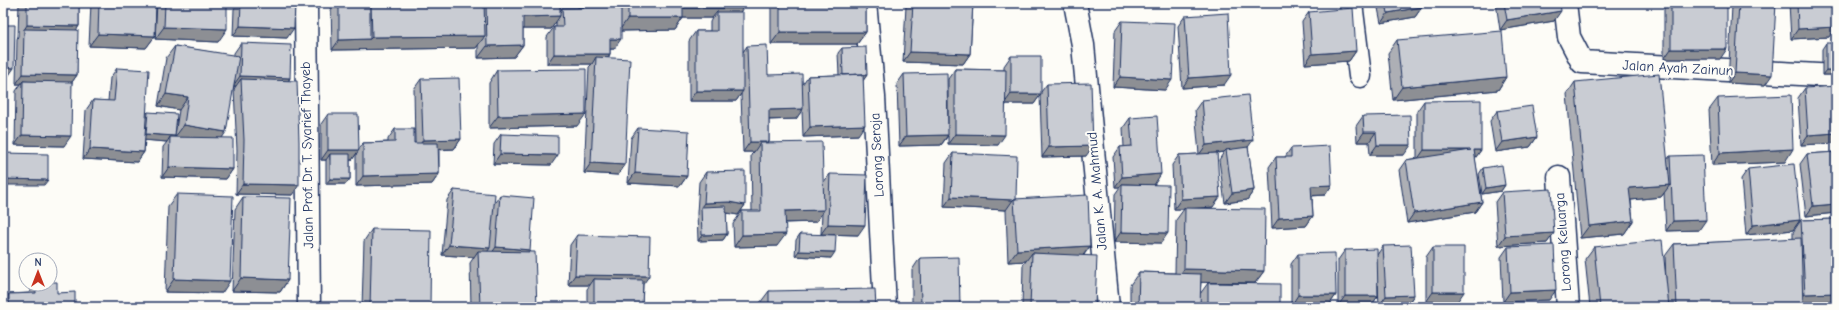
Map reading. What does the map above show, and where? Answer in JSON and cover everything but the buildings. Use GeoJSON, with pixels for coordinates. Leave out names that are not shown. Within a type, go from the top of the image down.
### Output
{"type":"FeatureCollection","features":[{"type":"Feature","properties":{"kind":"street","name":"Jalan Prof. Dr. T. Syarief Thayeb"},"geometry":{"type":"LineString","coordinates":[[306,3],[309,307]]}},
{"type":"Feature","properties":{"kind":"street","name":"Lorong Seroja"},"geometry":{"type":"LineString","coordinates":[[865,3],[874,97],[885,307]]}},
{"type":"Feature","properties":{"kind":"street","name":"Jalan K. A. Mahmud"},"geometry":{"type":"LineString","coordinates":[[1074,3],[1083,45],[1108,307]]}},
{"type":"Feature","properties":{"kind":"street"},"geometry":{"type":"LineString","coordinates":[[1351,3],[1360,76]]}},
{"type":"Feature","properties":{"kind":"street","name":"Jalan Ayah Zainun"},"geometry":{"type":"LineString","coordinates":[[1565,3],[1569,37],[1582,62],[1836,76]]}},
{"type":"Feature","properties":{"kind":"street","name":"Lorong Keluarga"},"geometry":{"type":"LineString","coordinates":[[1559,177],[1568,307]]}}]}
